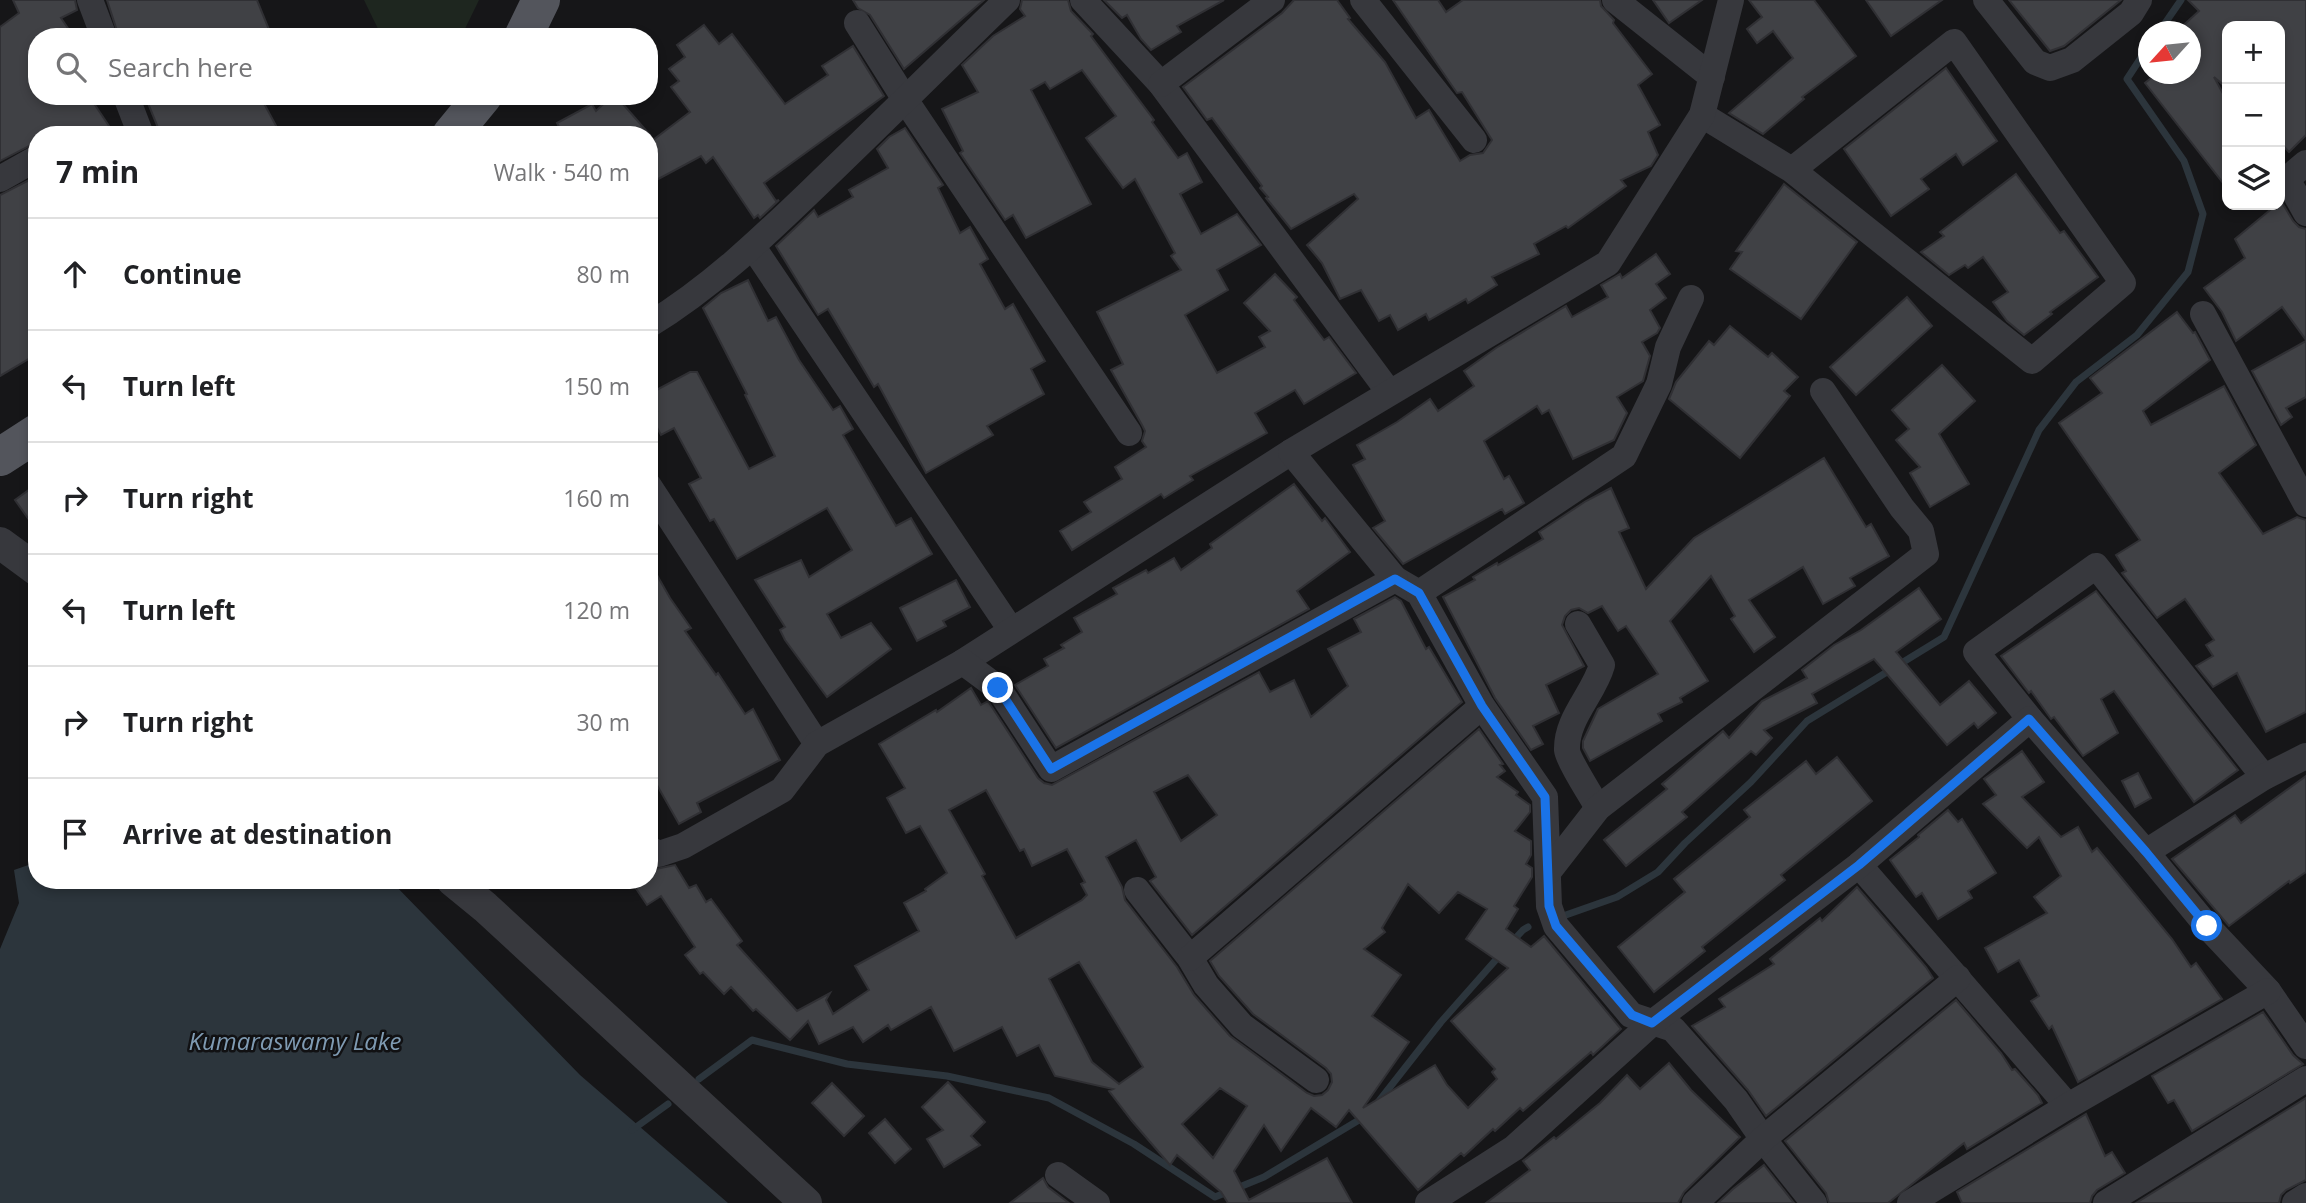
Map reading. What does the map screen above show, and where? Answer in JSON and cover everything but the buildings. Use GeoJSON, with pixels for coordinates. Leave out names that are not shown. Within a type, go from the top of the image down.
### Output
{"type":"FeatureCollection","features":[{"type":"Feature","properties":{"kind":"main road"},"geometry":{"type":"LineString","coordinates":[[527,28],[541,0]]}},
{"type":"Feature","properties":{"kind":"main road"},"geometry":{"type":"LineString","coordinates":[[554,28],[566,0]]}},
{"type":"Feature","properties":{"kind":"main road"},"geometry":{"type":"LineString","coordinates":[[458,126],[476,105]]}},
{"type":"Feature","properties":{"kind":"main road"},"geometry":{"type":"LineString","coordinates":[[488,126],[506,105]]}},
{"type":"Feature","properties":{"kind":"main road"},"geometry":{"type":"LineString","coordinates":[[0,430],[28,413]]}},
{"type":"Feature","properties":{"kind":"main road"},"geometry":{"type":"LineString","coordinates":[[0,457],[28,439]]}},
{"type":"Feature","properties":{"kind":"street"},"geometry":{"type":"LineString","coordinates":[[90,0],[101,28]]}},
{"type":"Feature","properties":{"kind":"street"},"geometry":{"type":"LineString","coordinates":[[658,319],[686,302],[753,247],[1007,0]]}},
{"type":"Feature","properties":{"kind":"street"},"geometry":{"type":"LineString","coordinates":[[1083,0],[1161,84],[1389,392]]}},
{"type":"Feature","properties":{"kind":"street"},"geometry":{"type":"LineString","coordinates":[[1161,84],[1245,8],[1272,0]]}},
{"type":"Feature","properties":{"kind":"street"},"geometry":{"type":"LineString","coordinates":[[1363,0],[1474,140]]}},
{"type":"Feature","properties":{"kind":"street"},"geometry":{"type":"LineString","coordinates":[[1615,0],[1712,77]]}},
{"type":"Feature","properties":{"kind":"street"},"geometry":{"type":"LineString","coordinates":[[658,853],[683,846],[782,790],[817,744],[963,662],[1291,452],[1608,263],[1702,115],[1731,0]]}},
{"type":"Feature","properties":{"kind":"street"},"geometry":{"type":"LineString","coordinates":[[1986,0],[2035,62],[2050,68],[2072,60],[2131,13],[2139,0]]}},
{"type":"Feature","properties":{"kind":"street"},"geometry":{"type":"LineString","coordinates":[[857,23],[906,101],[1129,433]]}},
{"type":"Feature","properties":{"kind":"street"},"geometry":{"type":"LineString","coordinates":[[1702,115],[1792,170],[2032,361],[2123,283],[1954,42],[1792,170]]}},
{"type":"Feature","properties":{"kind":"street"},"geometry":{"type":"LineString","coordinates":[[129,105],[138,126]]}},
{"type":"Feature","properties":{"kind":"street"},"geometry":{"type":"LineString","coordinates":[[0,179],[28,163]]}},
{"type":"Feature","properties":{"kind":"street"},"geometry":{"type":"LineString","coordinates":[[2291,170],[2306,212]]}},
{"type":"Feature","properties":{"kind":"street"},"geometry":{"type":"LineString","coordinates":[[753,247],[1011,630]]}},
{"type":"Feature","properties":{"kind":"street"},"geometry":{"type":"LineString","coordinates":[[1419,593],[1623,456],[1659,384],[1668,347],[1691,298]]}},
{"type":"Feature","properties":{"kind":"street"},"geometry":{"type":"LineString","coordinates":[[2203,314],[2306,504]]}},
{"type":"Feature","properties":{"kind":"street"},"geometry":{"type":"LineString","coordinates":[[1549,871],[1598,808],[1926,554],[1921,531],[1902,508],[1823,391]]}},
{"type":"Feature","properties":{"kind":"street"},"geometry":{"type":"LineString","coordinates":[[1291,452],[1395,579],[1419,593],[1482,706],[1545,797],[1549,906],[1556,926],[1632,1015],[1673,1029],[1736,1100],[1814,1203]]}},
{"type":"Feature","properties":{"kind":"street"},"geometry":{"type":"LineString","coordinates":[[658,500],[817,744]]}},
{"type":"Feature","properties":{"kind":"street"},"geometry":{"type":"LineString","coordinates":[[0,543],[28,563]]}},
{"type":"Feature","properties":{"kind":"street"},"geometry":{"type":"LineString","coordinates":[[2264,777],[2096,566],[1976,652],[2029,719],[2207,926],[2267,991],[2306,1046]]}},
{"type":"Feature","properties":{"kind":"street"},"geometry":{"type":"LineString","coordinates":[[963,662],[998,688],[1051,769],[1395,579]]}},
{"type":"Feature","properties":{"kind":"street"},"geometry":{"type":"LineString","coordinates":[[1578,624],[1602,665],[1598,679],[1572,721],[1567,752],[1598,808]]}},
{"type":"Feature","properties":{"kind":"street"},"geometry":{"type":"LineString","coordinates":[[1190,958],[1482,706]]}},
{"type":"Feature","properties":{"kind":"street"},"geometry":{"type":"LineString","coordinates":[[1428,1203],[1514,1148],[1652,1023],[1859,865],[2029,719]]}},
{"type":"Feature","properties":{"kind":"street"},"geometry":{"type":"LineString","coordinates":[[2146,852],[2264,777],[2306,756]]}},
{"type":"Feature","properties":{"kind":"street"},"geometry":{"type":"LineString","coordinates":[[1859,865],[2068,1106]]}},
{"type":"Feature","properties":{"kind":"street"},"geometry":{"type":"LineString","coordinates":[[463,889],[806,1203]]}},
{"type":"Feature","properties":{"kind":"street"},"geometry":{"type":"LineString","coordinates":[[1137,890],[1190,958],[1206,985],[1242,1026],[1316,1080]]}},
{"type":"Feature","properties":{"kind":"street"},"geometry":{"type":"LineString","coordinates":[[1695,1203],[1763,1139],[1958,978]]}},
{"type":"Feature","properties":{"kind":"street"},"geometry":{"type":"LineString","coordinates":[[1910,1203],[2068,1106],[2267,991]]}},
{"type":"Feature","properties":{"kind":"street"},"geometry":{"type":"LineString","coordinates":[[2106,1203],[2306,1079]]}},
{"type":"Feature","properties":{"kind":"street"},"geometry":{"type":"LineString","coordinates":[[1058,1175],[1097,1203]]}},
{"type":"Feature","properties":{"kind":"street"},"geometry":{"type":"LineString","coordinates":[[2295,1203],[2306,1196]]}},
{"type":"Feature","properties":{"kind":"shaded area"},"geometry":{"type":"Polygon","coordinates":[[[364,0],[479,0],[465,28],[378,28],[364,0]]]}},
{"type":"Feature","properties":{"kind":"water","name":"Kumaraswamy Lake"},"geometry":{"type":"Polygon","coordinates":[[[28,865],[28,889],[399,889],[580,1075],[728,1203],[0,1203],[0,949],[19,903],[14,870],[28,865]]]}},
{"type":"Feature","properties":{"kind":"waterway"},"geometry":{"type":"LineString","coordinates":[[2167,21],[2181,0]]}},
{"type":"Feature","properties":{"kind":"waterway"},"geometry":{"type":"LineString","coordinates":[[1563,916],[1617,897],[1658,872],[1751,782],[1807,721],[1944,637],[2039,430],[2076,382],[2137,335],[2188,272],[2203,214],[2184,161],[2127,79],[2138,62]]}},
{"type":"Feature","properties":{"kind":"waterway"},"geometry":{"type":"LineString","coordinates":[[1511,943],[1528,927]]}},
{"type":"Feature","properties":{"kind":"waterway"},"geometry":{"type":"LineString","coordinates":[[1379,1101],[1441,1022],[1501,954]]}},
{"type":"Feature","properties":{"kind":"waterway"},"geometry":{"type":"LineString","coordinates":[[699,1079],[752,1040],[847,1064],[947,1076],[1049,1098],[1134,1144],[1215,1197],[1264,1177],[1364,1117]]}},
{"type":"Feature","properties":{"kind":"waterway"},"geometry":{"type":"LineString","coordinates":[[632,1130],[668,1104]]}},
{"type":"Feature","properties":{"kind":"route"},"geometry":{"type":"LineString","coordinates":[[998,688],[1051,769],[1395,579],[1419,593],[1482,706],[1545,797],[1549,906],[1556,926],[1595,975],[1632,1015],[1652,1023],[1859,865],[2029,719],[2207,926]]}}]}
